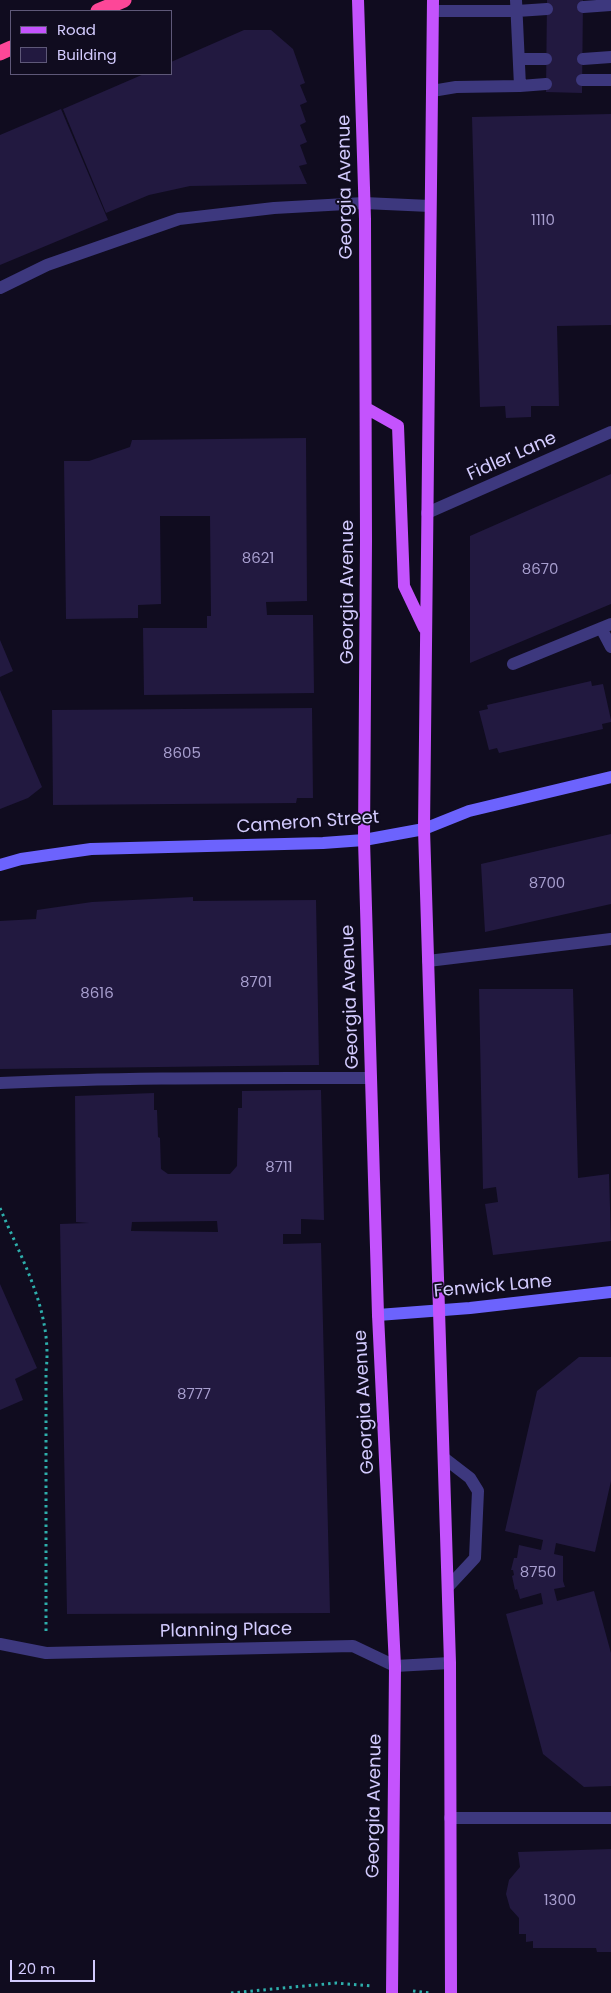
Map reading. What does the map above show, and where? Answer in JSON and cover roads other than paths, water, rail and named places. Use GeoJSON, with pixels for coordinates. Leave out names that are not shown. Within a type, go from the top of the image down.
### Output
{"type":"FeatureCollection","features":[{"type":"Feature","properties":{"kind":"highway"},"geometry":{"type":"LineString","coordinates":[[100,10],[124,0]]}},
{"type":"Feature","properties":{"kind":"main road","name":"Georgia Avenue"},"geometry":{"type":"LineString","coordinates":[[358,0],[364,203],[366,408],[364,840],[378,1315],[395,1666],[392,1991]]}},
{"type":"Feature","properties":{"kind":"main road"},"geometry":{"type":"LineString","coordinates":[[433,6],[424,829],[450,1663],[451,1993]]}},
{"type":"Feature","properties":{"kind":"main road"},"geometry":{"type":"LineString","coordinates":[[366,408],[398,426],[404,586],[425,630]]}},
{"type":"Feature","properties":{"kind":"street"},"geometry":{"type":"LineString","coordinates":[[583,7],[611,5]]}},
{"type":"Feature","properties":{"kind":"street"},"geometry":{"type":"LineString","coordinates":[[433,6],[516,6],[547,9]]}},
{"type":"Feature","properties":{"kind":"street"},"geometry":{"type":"LineString","coordinates":[[516,6],[520,86]]}},
{"type":"Feature","properties":{"kind":"street"},"geometry":{"type":"LineString","coordinates":[[583,59],[611,57]]}},
{"type":"Feature","properties":{"kind":"street"},"geometry":{"type":"LineString","coordinates":[[520,59],[546,59]]}},
{"type":"Feature","properties":{"kind":"street"},"geometry":{"type":"LineString","coordinates":[[582,80],[611,80]]}},
{"type":"Feature","properties":{"kind":"street"},"geometry":{"type":"LineString","coordinates":[[432,91],[456,87],[546,84]]}},
{"type":"Feature","properties":{"kind":"street"},"geometry":{"type":"LineString","coordinates":[[0,288],[47,265],[179,219],[274,208],[364,203],[430,206]]}},
{"type":"Feature","properties":{"kind":"street","name":"Fidler Lane"},"geometry":{"type":"LineString","coordinates":[[427,513],[611,432]]}},
{"type":"Feature","properties":{"kind":"street"},"geometry":{"type":"LineString","coordinates":[[512,664],[606,626],[611,647]]}},
{"type":"Feature","properties":{"kind":"street","name":"Cameron Street"},"geometry":{"type":"LineString","coordinates":[[0,865],[22,859],[91,849],[313,844],[364,840],[424,829],[469,811],[611,777]]}},
{"type":"Feature","properties":{"kind":"street"},"geometry":{"type":"LineString","coordinates":[[428,961],[611,939]]}},
{"type":"Feature","properties":{"kind":"street"},"geometry":{"type":"LineString","coordinates":[[0,1083],[203,1077],[371,1078]]}},
{"type":"Feature","properties":{"kind":"street","name":"Fenwick Lane"},"geometry":{"type":"LineString","coordinates":[[378,1315],[470,1308],[611,1292]]}},
{"type":"Feature","properties":{"kind":"street"},"geometry":{"type":"LineString","coordinates":[[444,1458],[470,1478],[478,1491],[475,1558],[448,1587]]}},
{"type":"Feature","properties":{"kind":"street","name":"Planning Place"},"geometry":{"type":"LineString","coordinates":[[0,1644],[46,1653],[353,1646],[395,1666],[450,1663]]}},
{"type":"Feature","properties":{"kind":"street"},"geometry":{"type":"LineString","coordinates":[[450,1818],[611,1818]]}}]}
